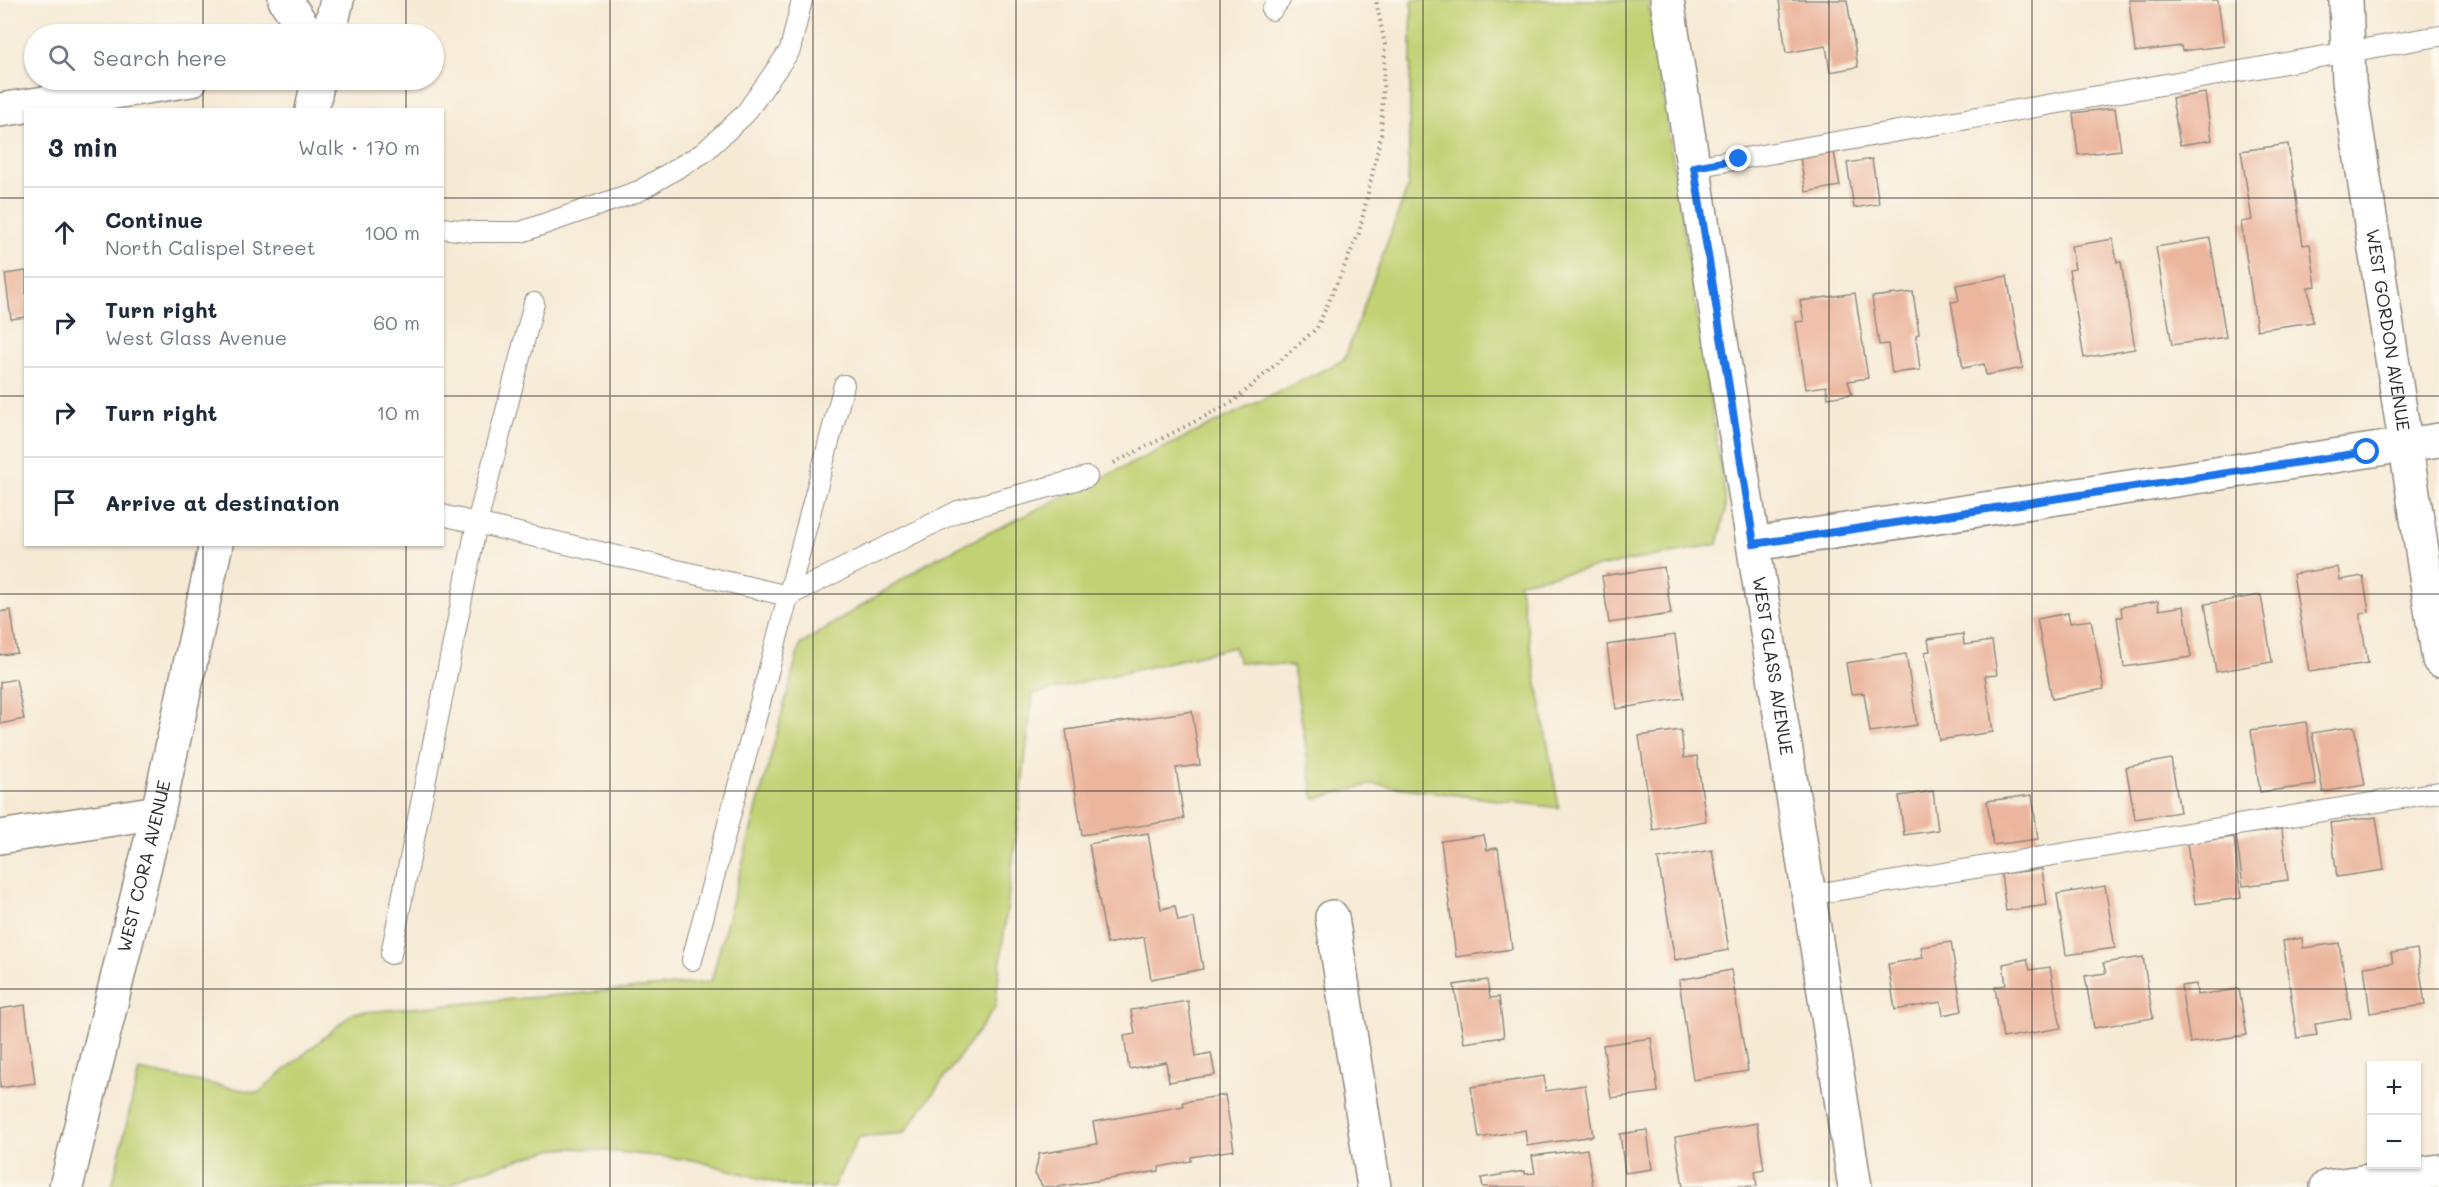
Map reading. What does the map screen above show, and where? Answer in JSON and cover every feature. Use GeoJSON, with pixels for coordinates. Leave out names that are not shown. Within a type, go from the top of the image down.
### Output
{"type":"FeatureCollection","features":[{"type":"Feature","properties":{"kind":"street"},"geometry":{"type":"LineString","coordinates":[[285,0],[301,24]]}},
{"type":"Feature","properties":{"kind":"street"},"geometry":{"type":"LineString","coordinates":[[331,24],[337,0]]}},
{"type":"Feature","properties":{"kind":"street","name":"WEST GLASS AVENUE"},"geometry":{"type":"LineString","coordinates":[[1667,0],[1855,1187]]}},
{"type":"Feature","properties":{"kind":"street","name":"WEST GORDON AVENUE"},"geometry":{"type":"LineString","coordinates":[[2346,0],[2349,82],[2439,660]]}},
{"type":"Feature","properties":{"kind":"street"},"geometry":{"type":"LineString","coordinates":[[0,110],[127,90]]}},
{"type":"Feature","properties":{"kind":"street"},"geometry":{"type":"LineString","coordinates":[[312,108],[316,90]]}},
{"type":"Feature","properties":{"kind":"street"},"geometry":{"type":"LineString","coordinates":[[1754,544],[2439,440]]}},
{"type":"Feature","properties":{"kind":"street","name":"WEST CORA AVENUE"},"geometry":{"type":"LineString","coordinates":[[66,1187],[158,812],[216,546]]}},
{"type":"Feature","properties":{"kind":"street"},"geometry":{"type":"LineString","coordinates":[[0,837],[158,812]]}},
{"type":"Feature","properties":{"kind":"street"},"geometry":{"type":"LineString","coordinates":[[1332,917],[1374,1187]]}},
{"type":"Feature","properties":{"kind":"street"},"geometry":{"type":"LineString","coordinates":[[2327,1187],[2439,1171]]}},
{"type":"Feature","properties":{"kind":"lane"},"geometry":{"type":"LineString","coordinates":[[444,228],[474,232],[521,232],[639,191],[704,153],[745,114],[790,51],[802,0]]}},
{"type":"Feature","properties":{"kind":"lane"},"geometry":{"type":"LineString","coordinates":[[1694,167],[2347,50],[2439,36]]}},
{"type":"Feature","properties":{"kind":"lane"},"geometry":{"type":"LineString","coordinates":[[391,954],[477,523],[534,303]]}},
{"type":"Feature","properties":{"kind":"lane"},"geometry":{"type":"LineString","coordinates":[[692,960],[844,385]]}},
{"type":"Feature","properties":{"kind":"lane"},"geometry":{"type":"LineString","coordinates":[[444,515],[788,596],[958,512],[1087,477]]}},
{"type":"Feature","properties":{"kind":"lane"},"geometry":{"type":"LineString","coordinates":[[1809,895],[2439,792]]}},
{"type":"Feature","properties":{"kind":"path"},"geometry":{"type":"LineString","coordinates":[[1087,477],[1233,402],[1317,328],[1359,233],[1381,135],[1385,45],[1376,0]]}},
{"type":"Feature","properties":{"kind":"green space"},"geometry":{"type":"Polygon","coordinates":[[[1412,0],[1648,0],[1725,495],[1725,512],[1718,544],[1519,582],[1559,808],[1372,784],[1314,799],[1293,666],[1239,662],[1234,647],[1033,694],[995,1008],[904,1133],[859,1137],[833,1187],[791,1187],[694,1160],[576,1148],[555,1149],[470,1174],[449,1187],[112,1187],[139,1070],[258,1093],[353,1013],[711,982],[800,645],[931,561],[1344,360],[1408,186],[1412,0]]]}},
{"type":"Feature","properties":{"kind":"building"},"geometry":{"type":"Polygon","coordinates":[[[1779,0],[1847,0],[1858,67],[1830,72],[1826,46],[1786,53],[1779,0]]]}},
{"type":"Feature","properties":{"kind":"building"},"geometry":{"type":"Polygon","coordinates":[[[2129,0],[2218,0],[2224,46],[2182,51],[2181,46],[2135,52],[2129,0]]]}},
{"type":"Feature","properties":{"kind":"building"},"geometry":{"type":"Polygon","coordinates":[[[2205,93],[2212,140],[2180,145],[2172,98],[2205,93]]]}},
{"type":"Feature","properties":{"kind":"building"},"geometry":{"type":"Polygon","coordinates":[[[2115,108],[2121,150],[2078,155],[2073,113],[2115,108]]]}},
{"type":"Feature","properties":{"kind":"building"},"geometry":{"type":"Polygon","coordinates":[[[2288,144],[2303,245],[2310,244],[2316,286],[2308,287],[2313,322],[2257,330],[2241,222],[2252,220],[2241,151],[2288,144]]]}},
{"type":"Feature","properties":{"kind":"building"},"geometry":{"type":"Polygon","coordinates":[[[1833,146],[1840,186],[1806,192],[1799,152],[1833,146]]]}},
{"type":"Feature","properties":{"kind":"building"},"geometry":{"type":"Polygon","coordinates":[[[1872,159],[1879,204],[1854,208],[1847,163],[1872,159]]]}},
{"type":"Feature","properties":{"kind":"building"},"geometry":{"type":"Polygon","coordinates":[[[2210,238],[2226,337],[2172,345],[2156,247],[2210,238]]]}},
{"type":"Feature","properties":{"kind":"building"},"geometry":{"type":"Polygon","coordinates":[[[2113,239],[2117,262],[2121,262],[2135,349],[2084,358],[2069,270],[2075,269],[2071,246],[2113,239]]]}},
{"type":"Feature","properties":{"kind":"building"},"geometry":{"type":"Polygon","coordinates":[[[24,271],[24,317],[11,319],[5,274],[24,271]]]}},
{"type":"Feature","properties":{"kind":"building"},"geometry":{"type":"Polygon","coordinates":[[[2007,276],[2023,368],[1986,375],[1984,364],[1963,368],[1951,302],[1959,301],[1956,285],[2007,276]]]}},
{"type":"Feature","properties":{"kind":"building"},"geometry":{"type":"Polygon","coordinates":[[[1913,292],[1919,334],[1916,335],[1920,370],[1892,373],[1888,344],[1879,345],[1872,297],[1913,292]]]}},
{"type":"Feature","properties":{"kind":"building"},"geometry":{"type":"Polygon","coordinates":[[[1855,293],[1868,378],[1848,381],[1852,394],[1828,398],[1826,386],[1806,389],[1796,322],[1804,321],[1800,301],[1855,293]]]}},
{"type":"Feature","properties":{"kind":"building"},"geometry":{"type":"Polygon","coordinates":[[[1664,567],[1671,614],[1609,623],[1602,576],[1664,567]]]}},
{"type":"Feature","properties":{"kind":"building"},"geometry":{"type":"Polygon","coordinates":[[[2338,567],[2340,580],[2363,576],[2369,612],[2360,614],[2368,663],[2309,672],[2293,574],[2338,567]]]}},
{"type":"Feature","properties":{"kind":"building"},"geometry":{"type":"Polygon","coordinates":[[[2261,595],[2272,662],[2216,672],[2205,604],[2261,595]]]}},
{"type":"Feature","properties":{"kind":"building"},"geometry":{"type":"Polygon","coordinates":[[[2158,601],[2159,610],[2184,606],[2191,657],[2124,667],[2117,617],[2122,617],[2121,607],[2158,601]]]}},
{"type":"Feature","properties":{"kind":"building"},"geometry":{"type":"Polygon","coordinates":[[[11,610],[17,653],[0,655],[0,612],[11,610]]]}},
{"type":"Feature","properties":{"kind":"building"},"geometry":{"type":"Polygon","coordinates":[[[2068,613],[2070,623],[2091,620],[2104,689],[2052,699],[2037,619],[2068,613]]]}},
{"type":"Feature","properties":{"kind":"building"},"geometry":{"type":"Polygon","coordinates":[[[1963,634],[1964,645],[1992,641],[1997,675],[1985,676],[1993,732],[1939,740],[1925,652],[1930,651],[1928,639],[1963,634]]]}},
{"type":"Feature","properties":{"kind":"building"},"geometry":{"type":"Polygon","coordinates":[[[1675,635],[1684,698],[1616,709],[1607,645],[1675,635]]]}},
{"type":"Feature","properties":{"kind":"building"},"geometry":{"type":"Polygon","coordinates":[[[1906,654],[1917,725],[1870,732],[1864,693],[1851,694],[1846,663],[1906,654]]]}},
{"type":"Feature","properties":{"kind":"building"},"geometry":{"type":"Polygon","coordinates":[[[16,679],[24,719],[0,724],[0,682],[16,679]]]}},
{"type":"Feature","properties":{"kind":"building"},"geometry":{"type":"Polygon","coordinates":[[[1192,711],[1200,765],[1176,768],[1184,819],[1082,835],[1066,730],[1192,711]]]}},
{"type":"Feature","properties":{"kind":"building"},"geometry":{"type":"Polygon","coordinates":[[[2306,722],[2316,785],[2260,792],[2251,730],[2306,722]]]}},
{"type":"Feature","properties":{"kind":"building"},"geometry":{"type":"Polygon","coordinates":[[[2354,726],[2365,785],[2323,792],[2312,733],[2354,726]]]}},
{"type":"Feature","properties":{"kind":"building"},"geometry":{"type":"Polygon","coordinates":[[[1681,730],[1684,758],[1697,756],[1706,821],[1653,830],[1639,736],[1681,730]]]}},
{"type":"Feature","properties":{"kind":"building"},"geometry":{"type":"Polygon","coordinates":[[[2171,759],[2180,812],[2135,819],[2126,767],[2171,759]]]}},
{"type":"Feature","properties":{"kind":"building"},"geometry":{"type":"Polygon","coordinates":[[[1933,791],[1938,830],[1904,835],[1899,796],[1933,791]]]}},
{"type":"Feature","properties":{"kind":"building"},"geometry":{"type":"Polygon","coordinates":[[[2032,795],[2038,839],[1993,845],[1987,801],[2032,795]]]}},
{"type":"Feature","properties":{"kind":"building"},"geometry":{"type":"Polygon","coordinates":[[[2376,817],[2384,870],[2337,877],[2330,823],[2376,817]]]}},
{"type":"Feature","properties":{"kind":"building"},"geometry":{"type":"Polygon","coordinates":[[[2282,829],[2288,880],[2243,886],[2236,835],[2282,829]]]}},
{"type":"Feature","properties":{"kind":"building"},"geometry":{"type":"Polygon","coordinates":[[[1148,833],[1161,909],[1175,906],[1178,921],[1194,918],[1203,969],[1151,979],[1144,937],[1107,944],[1089,844],[1148,833]]]}},
{"type":"Feature","properties":{"kind":"building"},"geometry":{"type":"Polygon","coordinates":[[[1484,835],[1487,850],[1498,848],[1512,949],[1456,957],[1441,841],[1484,835]]]}},
{"type":"Feature","properties":{"kind":"building"},"geometry":{"type":"Polygon","coordinates":[[[2234,837],[2241,898],[2195,904],[2187,843],[2234,837]]]}},
{"type":"Feature","properties":{"kind":"building"},"geometry":{"type":"Polygon","coordinates":[[[1712,850],[1729,950],[1675,960],[1658,859],[1712,850]]]}},
{"type":"Feature","properties":{"kind":"building"},"geometry":{"type":"Polygon","coordinates":[[[2042,869],[2047,905],[2006,911],[2001,874],[2042,869]]]}},
{"type":"Feature","properties":{"kind":"building"},"geometry":{"type":"Polygon","coordinates":[[[2105,886],[2115,948],[2066,955],[2057,894],[2105,886]]]}},
{"type":"Feature","properties":{"kind":"building"},"geometry":{"type":"Polygon","coordinates":[[[2302,938],[2303,948],[2339,943],[2351,1018],[2315,1024],[2317,1035],[2297,1038],[2283,941],[2302,938]]]}},
{"type":"Feature","properties":{"kind":"building"},"geometry":{"type":"Polygon","coordinates":[[[1951,942],[1962,1011],[1943,1015],[1941,1002],[1895,1010],[1888,964],[1923,958],[1921,947],[1951,942]]]}},
{"type":"Feature","properties":{"kind":"building"},"geometry":{"type":"Polygon","coordinates":[[[2417,949],[2425,1005],[2370,1013],[2364,967],[2393,963],[2391,953],[2417,949]]]}},
{"type":"Feature","properties":{"kind":"building"},"geometry":{"type":"Polygon","coordinates":[[[2143,957],[2153,1018],[2094,1028],[2085,976],[2106,973],[2103,963],[2143,957]]]}},
{"type":"Feature","properties":{"kind":"building"},"geometry":{"type":"Polygon","coordinates":[[[2027,959],[2030,970],[2050,967],[2061,1028],[2003,1038],[1995,987],[2006,985],[2003,964],[2027,959]]]}},
{"type":"Feature","properties":{"kind":"building"},"geometry":{"type":"Polygon","coordinates":[[[1731,970],[1748,1071],[1693,1080],[1679,980],[1731,970]]]}},
{"type":"Feature","properties":{"kind":"building"},"geometry":{"type":"Polygon","coordinates":[[[1487,980],[1490,998],[1499,997],[1504,1037],[1464,1043],[1454,985],[1487,980]]]}},
{"type":"Feature","properties":{"kind":"building"},"geometry":{"type":"Polygon","coordinates":[[[2196,984],[2197,995],[2239,989],[2247,1035],[2190,1043],[2181,986],[2196,984]]]}},
{"type":"Feature","properties":{"kind":"building"},"geometry":{"type":"Polygon","coordinates":[[[1188,1001],[1196,1056],[1211,1053],[1215,1075],[1169,1082],[1166,1062],[1129,1069],[1124,1036],[1135,1034],[1131,1010],[1188,1001]]]}},
{"type":"Feature","properties":{"kind":"building"},"geometry":{"type":"Polygon","coordinates":[[[25,1005],[35,1083],[0,1088],[0,1009],[25,1005]]]}},
{"type":"Feature","properties":{"kind":"building"},"geometry":{"type":"Polygon","coordinates":[[[1651,1038],[1658,1092],[1611,1098],[1603,1045],[1651,1038]]]}},
{"type":"Feature","properties":{"kind":"building"},"geometry":{"type":"Polygon","coordinates":[[[1544,1076],[1546,1091],[1585,1085],[1593,1136],[1527,1146],[1525,1130],[1479,1138],[1471,1087],[1544,1076]]]}},
{"type":"Feature","properties":{"kind":"building"},"geometry":{"type":"Polygon","coordinates":[[[1225,1095],[1234,1150],[1191,1157],[1191,1161],[1159,1167],[1159,1171],[1058,1187],[1043,1187],[1035,1174],[1039,1154],[1097,1144],[1093,1122],[1184,1106],[1183,1102],[1225,1095]]]}},
{"type":"Feature","properties":{"kind":"building"},"geometry":{"type":"Polygon","coordinates":[[[1757,1123],[1764,1169],[1755,1171],[1757,1186],[1683,1187],[1675,1137],[1757,1123]]]}},
{"type":"Feature","properties":{"kind":"building"},"geometry":{"type":"Polygon","coordinates":[[[1647,1130],[1652,1169],[1625,1173],[1620,1134],[1647,1130]]]}},
{"type":"Feature","properties":{"kind":"building"},"geometry":{"type":"Polygon","coordinates":[[[1587,1149],[1593,1187],[1483,1187],[1481,1178],[1525,1171],[1525,1174],[1535,1173],[1532,1156],[1587,1149]]]}},
{"type":"Feature","properties":{"kind":"route"},"geometry":{"type":"LineString","coordinates":[[1739,159],[1694,167],[1754,544],[2367,452]]}}]}
